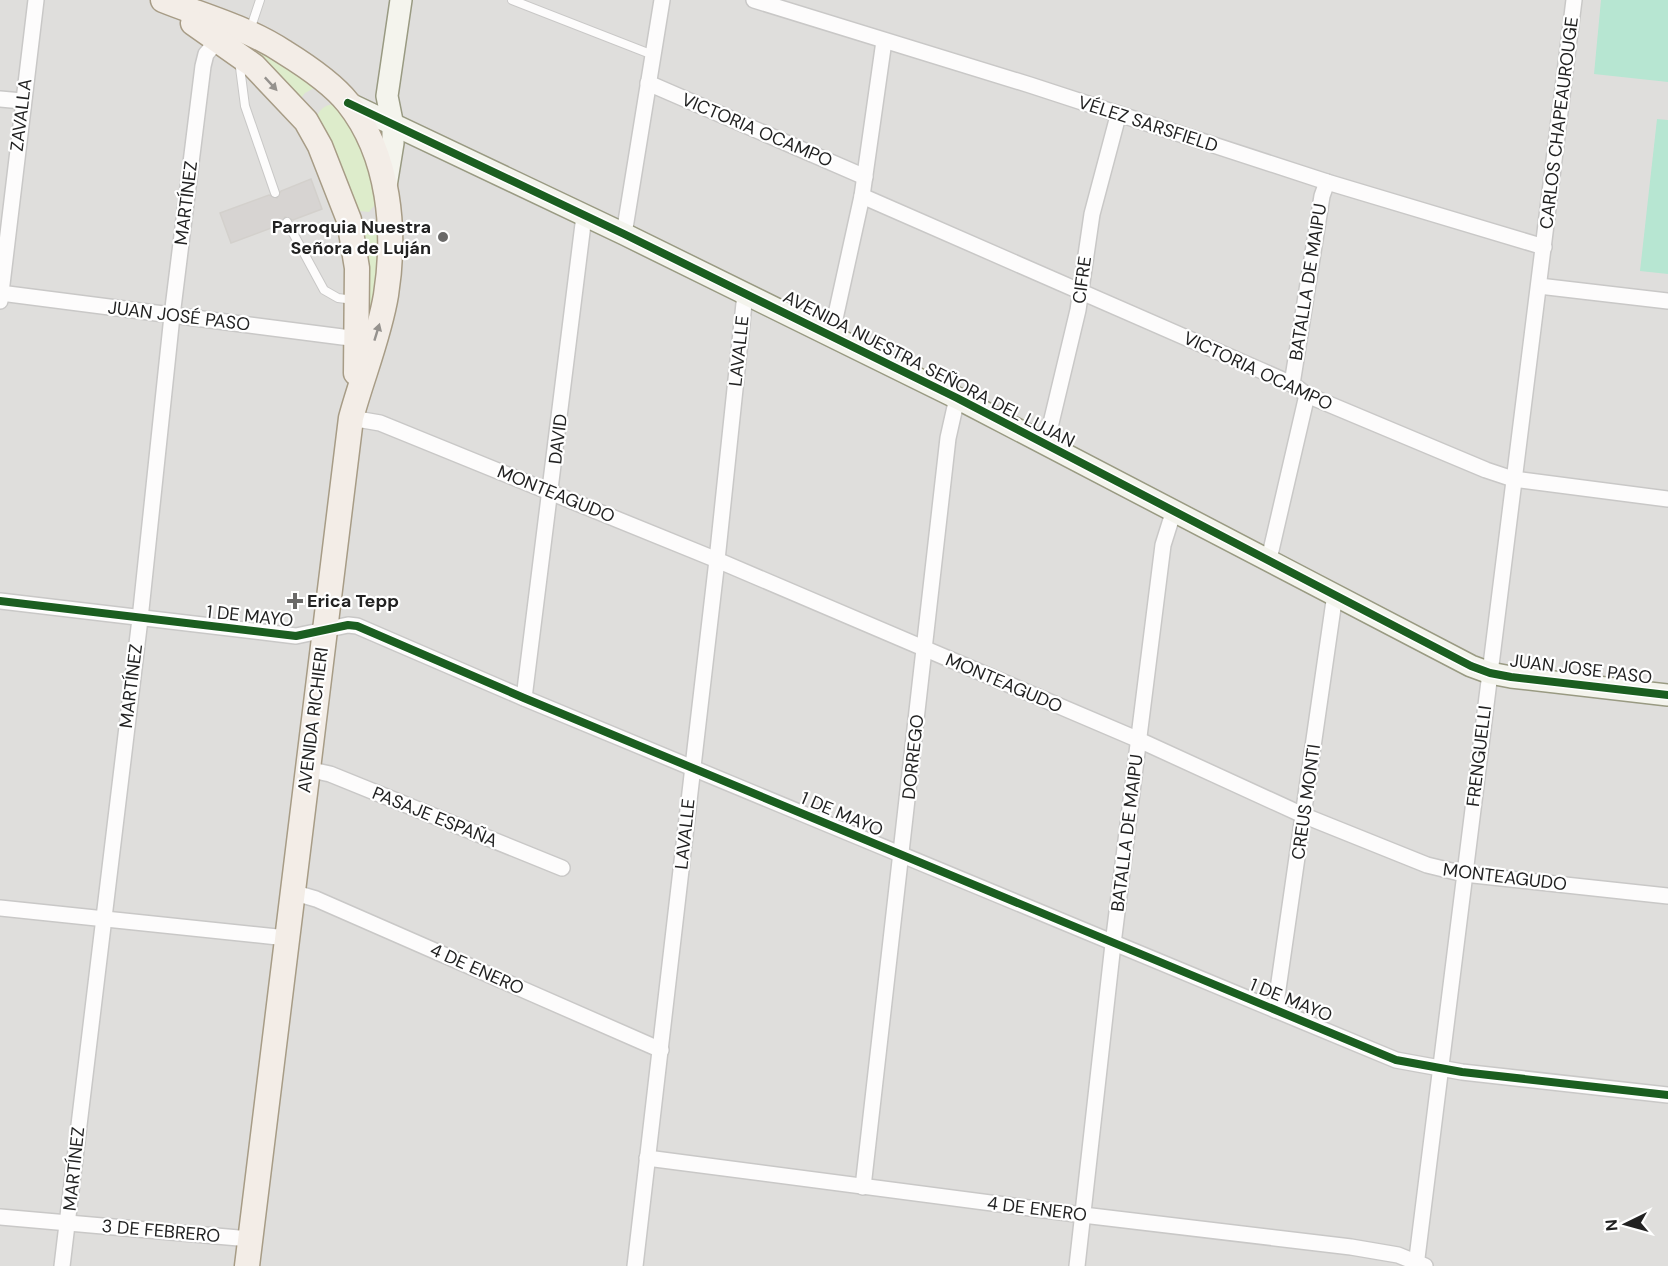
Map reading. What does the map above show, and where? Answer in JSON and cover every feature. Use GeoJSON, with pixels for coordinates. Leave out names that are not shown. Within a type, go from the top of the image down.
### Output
{"type":"FeatureCollection","features":[{"type":"Feature","properties":{"kind":"main road"},"geometry":{"type":"LineString","coordinates":[[157,0],[218,40],[284,51],[344,99],[374,147],[386,187]]}},
{"type":"Feature","properties":{"kind":"main road"},"geometry":{"type":"LineString","coordinates":[[163,0],[244,43],[306,121],[330,168],[349,220],[357,268],[358,339],[353,413]]}},
{"type":"Feature","properties":{"kind":"main road"},"geometry":{"type":"LineString","coordinates":[[306,121],[308,105],[314,98],[327,93],[344,99]]}},
{"type":"Feature","properties":{"kind":"main road","name":"AVENIDA RICHIERI"},"geometry":{"type":"LineString","coordinates":[[247,1266],[324,631],[353,413],[381,321],[386,293],[388,217],[386,187]]}},
{"type":"Feature","properties":{"kind":"main road"},"geometry":{"type":"LineString","coordinates":[[349,220],[364,227],[388,217]]}},
{"type":"Feature","properties":{"kind":"street","name":"ZAVALLA"},"geometry":{"type":"LineString","coordinates":[[0,295],[36,0]]}},
{"type":"Feature","properties":{"kind":"street","name":"AVENIDA RICHIERI"},"geometry":{"type":"LineString","coordinates":[[386,187],[393,126],[387,96],[401,0]]}},
{"type":"Feature","properties":{"kind":"street"},"geometry":{"type":"LineString","coordinates":[[624,234],[662,0]]}},
{"type":"Feature","properties":{"kind":"street","name":"VÉLEZ SARSFIELD"},"geometry":{"type":"LineString","coordinates":[[754,0],[1030,85],[1118,116],[1327,182],[1544,247]]}},
{"type":"Feature","properties":{"kind":"street","name":"CARLOS CHAPEAUROUGE"},"geometry":{"type":"LineString","coordinates":[[1544,247],[1574,0]]}},
{"type":"Feature","properties":{"kind":"street","name":"MARTÍNEZ"},"geometry":{"type":"LineString","coordinates":[[62,1266],[140,619],[172,316],[203,66],[206,54],[218,40]]}},
{"type":"Feature","properties":{"kind":"street"},"geometry":{"type":"LineString","coordinates":[[831,337],[862,196],[884,41]]}},
{"type":"Feature","properties":{"kind":"street","name":"VICTORIA OCAMPO"},"geometry":{"type":"LineString","coordinates":[[648,83],[865,177]]}},
{"type":"Feature","properties":{"kind":"street"},"geometry":{"type":"LineString","coordinates":[[0,99],[22,101]]}},
{"type":"Feature","properties":{"kind":"street","name":"AVENIDA NUESTRA SEÑORA DEL LUJAN"},"geometry":{"type":"LineString","coordinates":[[344,99],[393,126],[624,234],[957,398],[1490,673]]}},
{"type":"Feature","properties":{"kind":"street","name":"CIFRE"},"geometry":{"type":"LineString","coordinates":[[1046,444],[1078,310],[1092,214],[1118,116]]}},
{"type":"Feature","properties":{"kind":"street","name":"BATALLA DE MAIPU"},"geometry":{"type":"LineString","coordinates":[[1292,384],[1322,196],[1327,182]]}},
{"type":"Feature","properties":{"kind":"street","name":"VICTORIA OCAMPO"},"geometry":{"type":"LineString","coordinates":[[862,196],[1292,384],[1307,394],[1486,470],[1513,479],[1668,499]]}},
{"type":"Feature","properties":{"kind":"street","name":"DAVID"},"geometry":{"type":"LineString","coordinates":[[524,698],[585,216]]}},
{"type":"Feature","properties":{"kind":"street","name":"FRENGUELLI"},"geometry":{"type":"LineString","coordinates":[[1419,1265],[1464,874],[1544,247]]}},
{"type":"Feature","properties":{"kind":"street"},"geometry":{"type":"LineString","coordinates":[[1539,286],[1668,301]]}},
{"type":"Feature","properties":{"kind":"street","name":"LAVALLE"},"geometry":{"type":"LineString","coordinates":[[635,1266],[717,560],[745,294]]}},
{"type":"Feature","properties":{"kind":"street","name":"JUAN JOSÉ PASO"},"geometry":{"type":"LineString","coordinates":[[0,295],[358,339]]}},
{"type":"Feature","properties":{"kind":"street"},"geometry":{"type":"LineString","coordinates":[[1269,559],[1307,394]]}},
{"type":"Feature","properties":{"kind":"street","name":"DORREGO"},"geometry":{"type":"LineString","coordinates":[[864,1187],[903,855],[923,649],[948,438],[957,398]]}},
{"type":"Feature","properties":{"kind":"street","name":"MONTEAGUDO"},"geometry":{"type":"LineString","coordinates":[[353,413],[717,560],[1139,740],[1305,816],[1427,865],[1464,874],[1668,896]]}},
{"type":"Feature","properties":{"kind":"street","name":"BATALLA DE MAIPU"},"geometry":{"type":"LineString","coordinates":[[1077,1266],[1113,944],[1163,545],[1174,510]]}},
{"type":"Feature","properties":{"kind":"street","name":"CREUS MONTI"},"geometry":{"type":"LineString","coordinates":[[1275,1010],[1305,816],[1335,594]]}},
{"type":"Feature","properties":{"kind":"street","name":"1 DE MAYO"},"geometry":{"type":"LineString","coordinates":[[0,601],[296,636],[348,625],[357,626],[524,698],[1396,1060],[1441,1069],[1668,1095]]}},
{"type":"Feature","properties":{"kind":"street","name":"JUAN JOSE PASO"},"geometry":{"type":"LineString","coordinates":[[1490,673],[1668,695]]}},
{"type":"Feature","properties":{"kind":"street","name":"PASAJE ESPAÑA"},"geometry":{"type":"LineString","coordinates":[[307,769],[330,774],[562,868]]}},
{"type":"Feature","properties":{"kind":"street","name":"4 DE ENERO"},"geometry":{"type":"LineString","coordinates":[[292,892],[316,899],[661,1050]]}},
{"type":"Feature","properties":{"kind":"street"},"geometry":{"type":"LineString","coordinates":[[0,908],[287,938]]}},
{"type":"Feature","properties":{"kind":"street","name":"4 DE ENERO"},"geometry":{"type":"LineString","coordinates":[[647,1158],[1083,1215],[1351,1247],[1398,1255],[1419,1265]]}},
{"type":"Feature","properties":{"kind":"street","name":"3 DE FEBRERO"},"geometry":{"type":"LineString","coordinates":[[0,1217],[250,1239]]}},
{"type":"Feature","properties":{"kind":"lane"},"geometry":{"type":"LineString","coordinates":[[260,0],[244,43],[245,106],[275,193]]}},
{"type":"Feature","properties":{"kind":"lane"},"geometry":{"type":"LineString","coordinates":[[512,0],[653,55]]}},
{"type":"Feature","properties":{"kind":"lane"},"geometry":{"type":"LineString","coordinates":[[288,222],[324,290],[338,298],[357,300]]}},
{"type":"Feature","properties":{"kind":"shaded area"},"geometry":{"type":"Polygon","coordinates":[[[0,0],[1668,0],[1668,1266],[0,1266],[0,0]]]}},
{"type":"Feature","properties":{"kind":"green space"},"geometry":{"type":"Polygon","coordinates":[[[1601,0],[1668,0],[1668,82],[1594,74],[1601,0]]]}},
{"type":"Feature","properties":{"kind":"green space"},"geometry":{"type":"Polygon","coordinates":[[[261,48],[318,86],[305,93],[298,102],[253,52],[261,48]]]}},
{"type":"Feature","properties":{"kind":"green space"},"geometry":{"type":"Polygon","coordinates":[[[335,104],[364,144],[379,200],[369,212],[360,211],[352,206],[315,121],[322,109],[335,104]]]}},
{"type":"Feature","properties":{"kind":"green space"},"geometry":{"type":"Polygon","coordinates":[[[1657,119],[1668,120],[1668,274],[1640,271],[1657,119]]]}},
{"type":"Feature","properties":{"kind":"green space"},"geometry":{"type":"Polygon","coordinates":[[[382,230],[368,343],[361,233],[367,234],[382,230]]]}},
{"type":"Feature","properties":{"kind":"building"},"geometry":{"type":"Polygon","coordinates":[[[311,179],[322,209],[293,220],[285,217],[282,224],[231,243],[220,213],[269,195],[277,198],[281,191],[311,179]]]}},
{"type":"Feature","properties":{"kind":"cycle path"},"geometry":{"type":"LineString","coordinates":[[348,103],[624,234],[957,398],[1471,666],[1511,677],[1668,695]]}},
{"type":"Feature","properties":{"kind":"cycle path"},"geometry":{"type":"LineString","coordinates":[[0,601],[296,636],[348,625],[357,626],[524,698],[1396,1060],[1462,1072],[1668,1095]]}},
{"type":"Feature","properties":{"kind":"place","name":"Parroquia Nuestra Señora de Luján"},"geometry":{"type":"Point","coordinates":[443,237]}},
{"type":"Feature","properties":{"kind":"place","name":"Erica Tepp"},"geometry":{"type":"Point","coordinates":[295,601]}}]}
